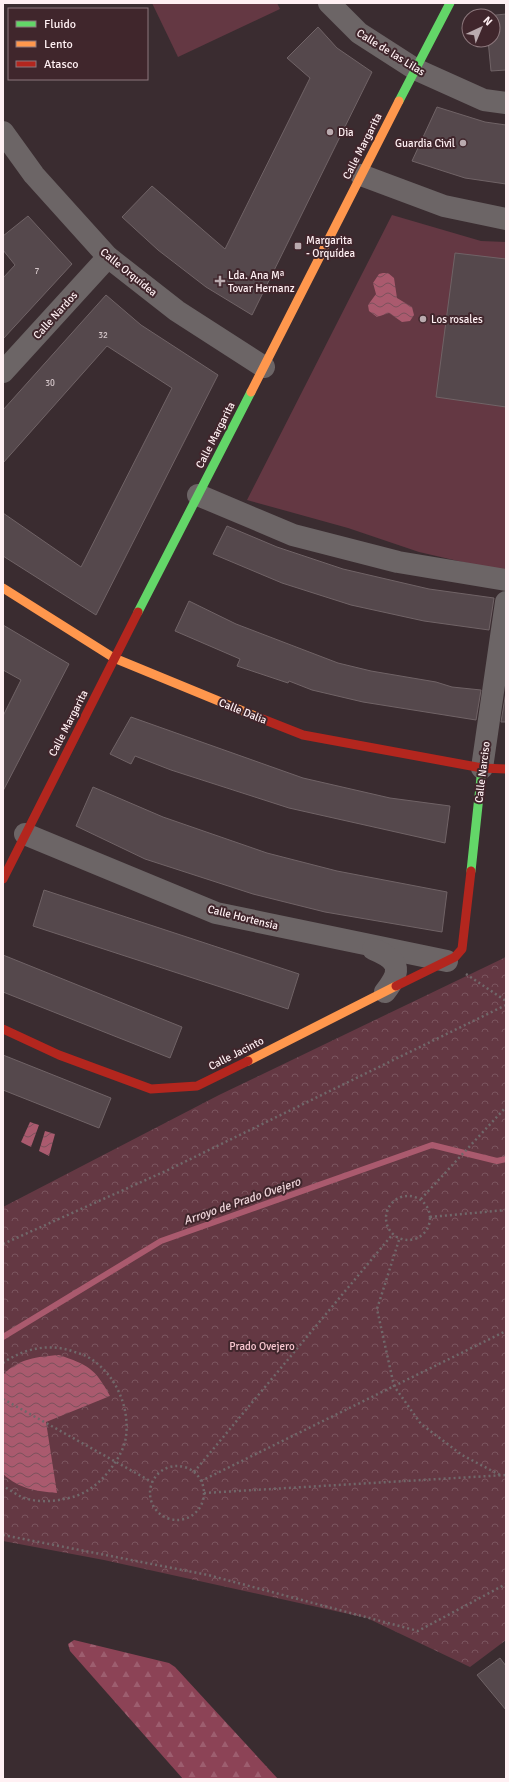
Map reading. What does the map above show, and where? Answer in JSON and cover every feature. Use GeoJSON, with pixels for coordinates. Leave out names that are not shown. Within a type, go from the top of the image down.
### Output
{"type":"FeatureCollection","features":[{"type":"Feature","properties":{"kind":"street","name":"Calle de las Lilas"},"geometry":{"type":"LineString","coordinates":[[329,3],[359,33],[415,69],[484,100],[506,103]]}},
{"type":"Feature","properties":{"kind":"street","name":"Calle Margarita"},"geometry":{"type":"LineString","coordinates":[[3,878],[114,658],[450,3]]}},
{"type":"Feature","properties":{"kind":"street","name":"Calle Orquídea"},"geometry":{"type":"LineString","coordinates":[[3,132],[34,175],[108,257],[177,311],[264,367]]}},
{"type":"Feature","properties":{"kind":"street"},"geometry":{"type":"LineString","coordinates":[[361,175],[444,206],[506,219]]}},
{"type":"Feature","properties":{"kind":"street","name":"Calle Nardos"},"geometry":{"type":"LineString","coordinates":[[3,372],[108,257]]}},
{"type":"Feature","properties":{"kind":"street"},"geometry":{"type":"LineString","coordinates":[[198,495],[293,535],[398,562],[506,580]]}},
{"type":"Feature","properties":{"kind":"street","name":"Calle Dalia"},"geometry":{"type":"LineString","coordinates":[[3,588],[114,658],[303,735],[482,768],[506,769]]}},
{"type":"Feature","properties":{"kind":"street","name":"Calle Narciso"},"geometry":{"type":"LineString","coordinates":[[463,943],[482,768],[506,602]]}},
{"type":"Feature","properties":{"kind":"street","name":"Calle Hortensia"},"geometry":{"type":"LineString","coordinates":[[25,834],[216,913],[447,961]]}},
{"type":"Feature","properties":{"kind":"street"},"geometry":{"type":"LineString","coordinates":[[355,942],[383,953],[394,961],[397,967],[396,973],[386,992]]}},
{"type":"Feature","properties":{"kind":"street","name":"Calle Jacinto"},"geometry":{"type":"LineString","coordinates":[[3,1029],[59,1054],[151,1088],[197,1086],[447,961],[459,953],[463,943]]}},
{"type":"Feature","properties":{"kind":"path"},"geometry":{"type":"LineString","coordinates":[[447,961],[506,1001]]}},
{"type":"Feature","properties":{"kind":"path"},"geometry":{"type":"LineString","coordinates":[[3,1244],[168,1170],[506,1005]]}},
{"type":"Feature","properties":{"kind":"path"},"geometry":{"type":"LineString","coordinates":[[421,1199],[506,1107]]}},
{"type":"Feature","properties":{"kind":"path"},"geometry":{"type":"LineString","coordinates":[[409,1195],[421,1199],[427,1207],[430,1217],[426,1231],[414,1240],[400,1240],[392,1235],[385,1222],[386,1211],[394,1200],[409,1195]]}},
{"type":"Feature","properties":{"kind":"path"},"geometry":{"type":"LineString","coordinates":[[430,1217],[506,1210]]}},
{"type":"Feature","properties":{"kind":"path"},"geometry":{"type":"LineString","coordinates":[[194,1472],[392,1235]]}},
{"type":"Feature","properties":{"kind":"path"},"geometry":{"type":"LineString","coordinates":[[400,1240],[377,1309],[394,1386],[421,1424],[462,1455],[500,1475]]}},
{"type":"Feature","properties":{"kind":"path"},"geometry":{"type":"LineString","coordinates":[[201,1481],[506,1331]]}},
{"type":"Feature","properties":{"kind":"path"},"geometry":{"type":"LineString","coordinates":[[3,1363],[14,1355],[38,1348],[63,1348],[87,1356],[106,1372],[120,1393],[127,1417],[125,1442],[117,1461],[98,1485],[75,1497],[50,1502],[24,1498],[3,1486]]}},
{"type":"Feature","properties":{"kind":"path"},"geometry":{"type":"LineString","coordinates":[[3,1399],[117,1461],[152,1482]]}},
{"type":"Feature","properties":{"kind":"path"},"geometry":{"type":"LineString","coordinates":[[182,1466],[194,1472],[201,1481],[204,1493],[198,1511],[182,1520],[172,1520],[161,1516],[153,1507],[149,1496],[152,1482],[164,1468],[182,1466]]}},
{"type":"Feature","properties":{"kind":"path"},"geometry":{"type":"LineString","coordinates":[[204,1493],[506,1475]]}},
{"type":"Feature","properties":{"kind":"path"},"geometry":{"type":"LineString","coordinates":[[3,1535],[208,1575],[418,1631],[506,1584]]}},
{"type":"Feature","properties":{"kind":"green space"},"geometry":{"type":"Polygon","coordinates":[[[152,3],[277,3],[280,9],[178,57],[152,3]]]}},
{"type":"Feature","properties":{"kind":"green space","name":"Los rosales"},"geometry":{"type":"Polygon","coordinates":[[[392,215],[481,241],[506,242],[506,572],[419,552],[348,528],[247,500],[392,215]]]}},
{"type":"Feature","properties":{"kind":"green space","name":"Prado Ovejero"},"geometry":{"type":"Polygon","coordinates":[[[506,957],[506,1640],[470,1667],[367,1618],[104,1560],[3,1541],[3,1207],[219,1095],[506,957]]]}},
{"type":"Feature","properties":{"kind":"green space"},"geometry":{"type":"Polygon","coordinates":[[[74,1640],[169,1663],[175,1667],[278,1779],[183,1779],[70,1651],[68,1644],[74,1640]]]}},
{"type":"Feature","properties":{"kind":"water"},"geometry":{"type":"Polygon","coordinates":[[[388,273],[394,278],[397,298],[412,307],[414,315],[410,321],[402,322],[389,313],[377,317],[369,311],[368,305],[376,294],[373,283],[379,274],[388,273]]]}},
{"type":"Feature","properties":{"kind":"water"},"geometry":{"type":"Polygon","coordinates":[[[30,1122],[39,1125],[31,1147],[21,1142],[30,1122]]]}},
{"type":"Feature","properties":{"kind":"water"},"geometry":{"type":"Polygon","coordinates":[[[45,1131],[55,1134],[49,1156],[39,1151],[45,1131]]]}},
{"type":"Feature","properties":{"kind":"water"},"geometry":{"type":"Polygon","coordinates":[[[59,1355],[84,1365],[95,1373],[110,1396],[46,1422],[57,1493],[22,1486],[3,1474],[3,1375],[15,1365],[29,1359],[59,1355]]]}},
{"type":"Feature","properties":{"kind":"building"},"geometry":{"type":"Polygon","coordinates":[[[506,14],[506,70],[491,71],[489,48],[501,48],[501,15],[506,14]]]}},
{"type":"Feature","properties":{"kind":"building"},"geometry":{"type":"Polygon","coordinates":[[[318,27],[337,48],[372,72],[252,315],[206,287],[158,250],[122,217],[152,186],[225,249],[310,78],[287,58],[318,27]]]}},
{"type":"Feature","properties":{"kind":"building","name":"Guardia Civil"},"geometry":{"type":"Polygon","coordinates":[[[437,107],[485,122],[506,125],[506,184],[465,178],[412,161],[437,107]]]}},
{"type":"Feature","properties":{"kind":"building"},"geometry":{"type":"Polygon","coordinates":[[[28,216],[72,264],[3,339],[3,278],[15,265],[3,250],[3,236],[28,216]]]}},
{"type":"Feature","properties":{"kind":"building"},"geometry":{"type":"Polygon","coordinates":[[[455,253],[506,259],[506,407],[436,397],[455,253]]]}},
{"type":"Feature","properties":{"kind":"building"},"geometry":{"type":"Polygon","coordinates":[[[106,295],[141,325],[218,375],[96,615],[3,556],[3,513],[81,567],[172,388],[107,346],[3,463],[3,410],[106,295]]]}},
{"type":"Feature","properties":{"kind":"building"},"geometry":{"type":"Polygon","coordinates":[[[227,526],[277,547],[343,569],[429,589],[494,598],[489,630],[424,621],[351,605],[282,583],[213,554],[227,526]]]}},
{"type":"Feature","properties":{"kind":"building"},"geometry":{"type":"Polygon","coordinates":[[[189,601],[236,624],[338,663],[371,671],[436,682],[452,687],[481,690],[476,720],[363,702],[312,690],[289,681],[288,683],[237,666],[240,659],[175,631],[189,601]]]}},
{"type":"Feature","properties":{"kind":"building"},"geometry":{"type":"Polygon","coordinates":[[[3,625],[69,664],[3,791],[3,716],[21,680],[3,670],[3,625]]]}},
{"type":"Feature","properties":{"kind":"building"},"geometry":{"type":"Polygon","coordinates":[[[506,692],[506,722],[501,722],[506,692]]]}},
{"type":"Feature","properties":{"kind":"building"},"geometry":{"type":"Polygon","coordinates":[[[131,717],[303,778],[390,798],[450,806],[445,843],[289,808],[171,770],[135,756],[131,764],[110,754],[131,717]]]}},
{"type":"Feature","properties":{"kind":"building"},"geometry":{"type":"Polygon","coordinates":[[[93,787],[163,817],[267,853],[337,871],[447,892],[442,932],[325,912],[253,894],[145,859],[76,826],[93,787]]]}},
{"type":"Feature","properties":{"kind":"building"},"geometry":{"type":"Polygon","coordinates":[[[44,890],[299,974],[288,1009],[33,926],[44,890]]]}},
{"type":"Feature","properties":{"kind":"building"},"geometry":{"type":"Polygon","coordinates":[[[3,955],[182,1027],[170,1058],[3,992],[3,955]]]}},
{"type":"Feature","properties":{"kind":"building"},"geometry":{"type":"Polygon","coordinates":[[[3,1055],[111,1098],[99,1128],[3,1090],[3,1055]]]}},
{"type":"Feature","properties":{"kind":"building"},"geometry":{"type":"Polygon","coordinates":[[[500,1658],[506,1666],[506,1710],[477,1675],[500,1658]]]}},
{"type":"Feature","properties":{"kind":"waterway","name":"Arroyo de Prado Ovejero"},"geometry":{"type":"LineString","coordinates":[[3,1337],[161,1241],[432,1145],[497,1161],[506,1159]]}},
{"type":"Feature","properties":{"kind":"traffic: fast"},"geometry":{"type":"LineString","coordinates":[[399,101],[450,3]]}},
{"type":"Feature","properties":{"kind":"traffic: fast"},"geometry":{"type":"LineString","coordinates":[[138,612],[251,392]]}},
{"type":"Feature","properties":{"kind":"traffic: fast"},"geometry":{"type":"LineString","coordinates":[[471,871],[482,768]]}},
{"type":"Feature","properties":{"kind":"traffic: slow"},"geometry":{"type":"LineString","coordinates":[[251,392],[399,101]]}},
{"type":"Feature","properties":{"kind":"traffic: slow"},"geometry":{"type":"LineString","coordinates":[[3,588],[114,658],[260,718]]}},
{"type":"Feature","properties":{"kind":"traffic: slow"},"geometry":{"type":"LineString","coordinates":[[248,1061],[396,986]]}},
{"type":"Feature","properties":{"kind":"traffic: jam"},"geometry":{"type":"LineString","coordinates":[[3,879],[138,612]]}},
{"type":"Feature","properties":{"kind":"traffic: jam"},"geometry":{"type":"LineString","coordinates":[[260,718],[303,735],[482,768],[506,769]]}},
{"type":"Feature","properties":{"kind":"traffic: jam"},"geometry":{"type":"LineString","coordinates":[[396,986],[455,957],[462,949],[471,871]]}},
{"type":"Feature","properties":{"kind":"traffic: jam"},"geometry":{"type":"LineString","coordinates":[[3,1029],[59,1055],[151,1089],[197,1086],[248,1061]]}},
{"type":"Feature","properties":{"kind":"place","name":"Dia"},"geometry":{"type":"Point","coordinates":[330,132]}},
{"type":"Feature","properties":{"kind":"place","name":"Guardia Civil"},"geometry":{"type":"Point","coordinates":[463,143]}},
{"type":"Feature","properties":{"kind":"place","name":"Margarita - Orquídea"},"geometry":{"type":"Point","coordinates":[298,246]}},
{"type":"Feature","properties":{"kind":"place","name":"Lda. Ana Mª Tovar Hernanz"},"geometry":{"type":"Point","coordinates":[220,281]}},
{"type":"Feature","properties":{"kind":"place","name":"Los rosales"},"geometry":{"type":"Point","coordinates":[423,319]}}]}
